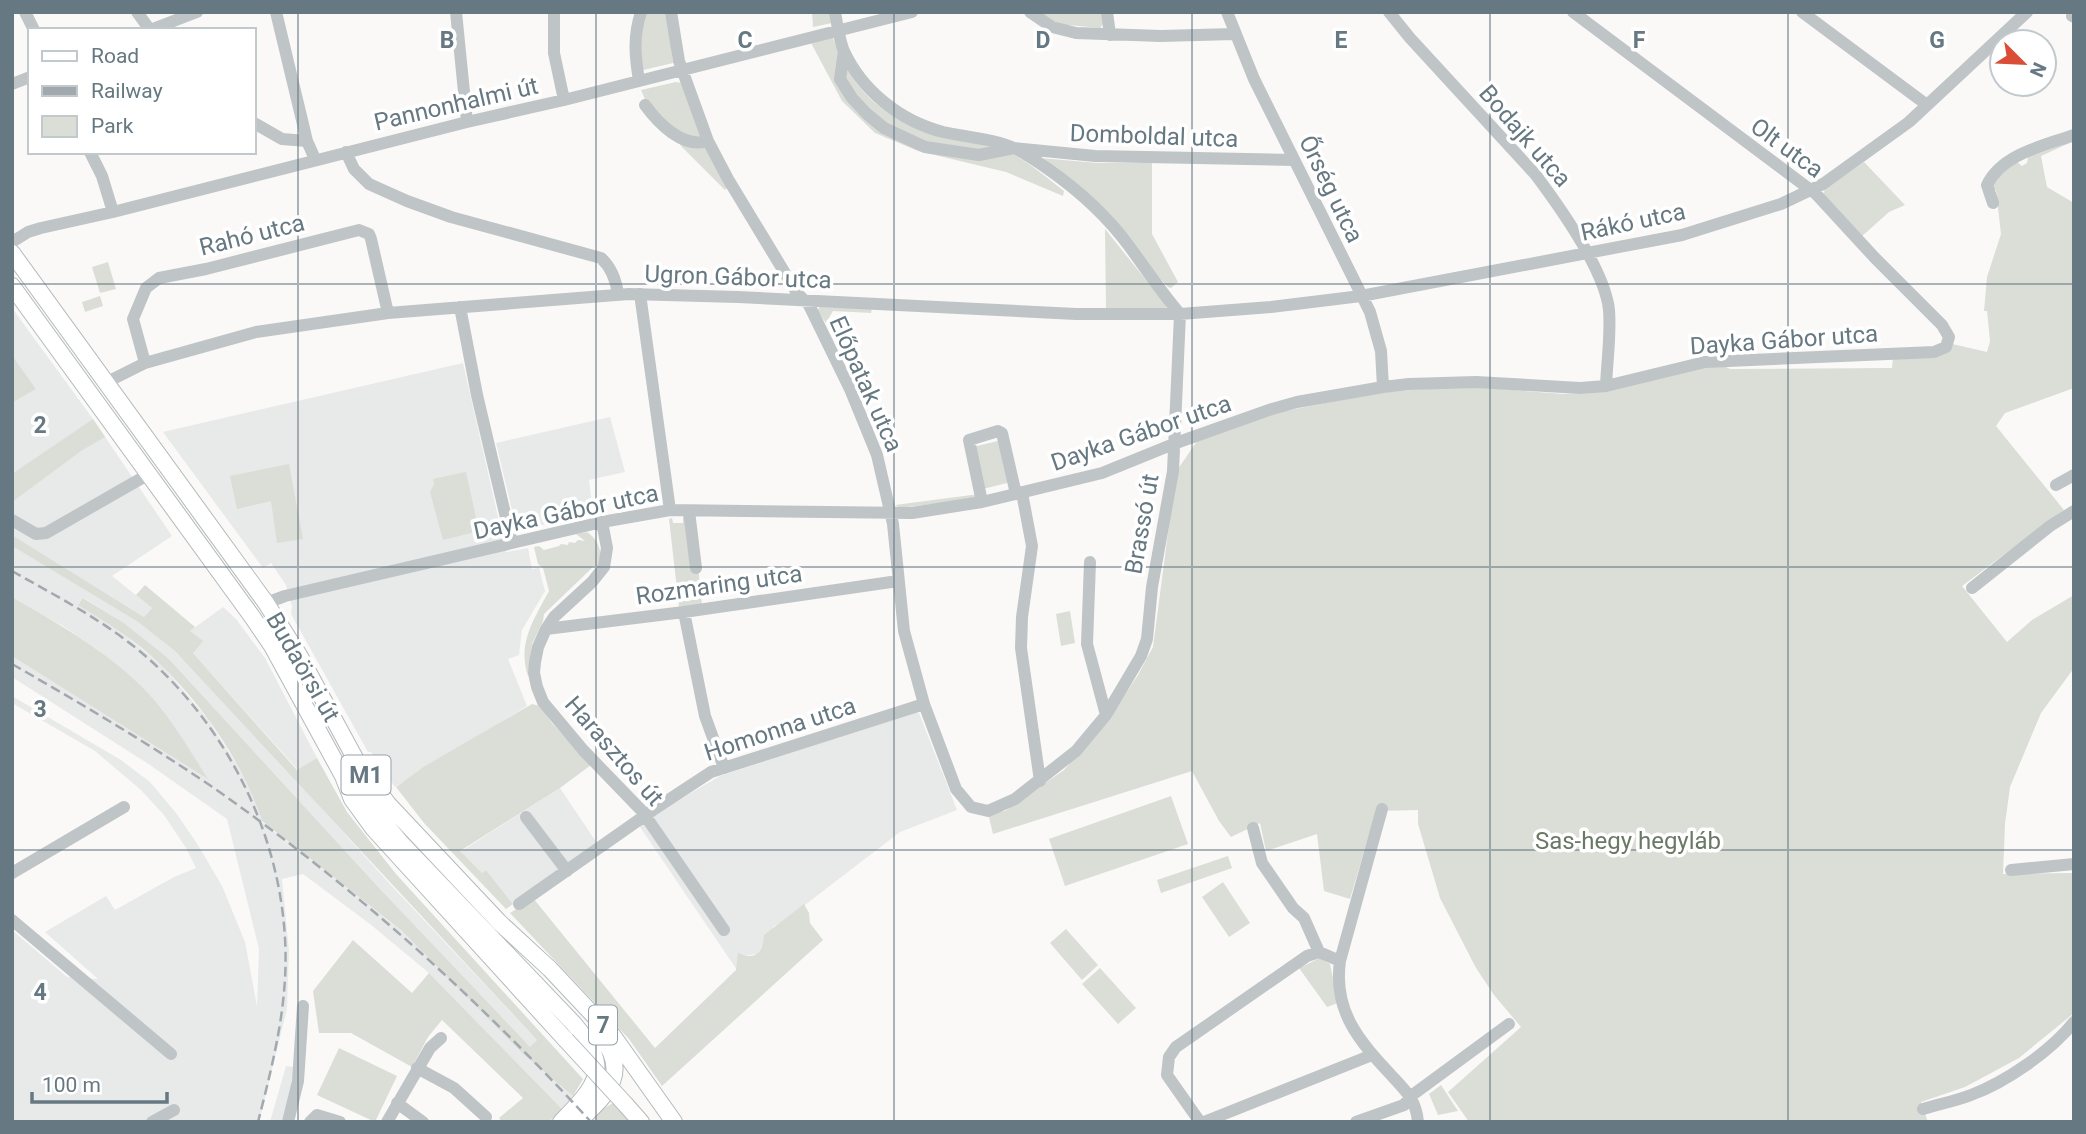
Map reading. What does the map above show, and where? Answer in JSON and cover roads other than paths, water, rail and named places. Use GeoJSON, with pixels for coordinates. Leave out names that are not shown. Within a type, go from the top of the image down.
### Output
{"type":"FeatureCollection","features":[{"type":"Feature","properties":{"kind":"main road","name":"Budaörsi út"},"geometry":{"type":"LineString","coordinates":[[12,253],[266,603],[289,637],[370,781],[411,830],[613,1036],[674,1122]]}},
{"type":"Feature","properties":{"kind":"main road","name":"Budaörsi út"},"geometry":{"type":"LineString","coordinates":[[12,286],[272,646],[343,776],[352,799],[390,850],[641,1122]]}},
{"type":"Feature","properties":{"kind":"main road","name":"Budaörsi út"},"geometry":{"type":"LineString","coordinates":[[343,776],[401,843],[585,1037],[595,1055],[596,1074],[585,1097],[561,1122]]}},
{"type":"Feature","properties":{"kind":"main road"},"geometry":{"type":"LineString","coordinates":[[518,941],[608,1045],[614,1058],[615,1069],[611,1087],[578,1122]]}},
{"type":"Feature","properties":{"kind":"street"},"geometry":{"type":"LineString","coordinates":[[25,12],[33,28]]}},
{"type":"Feature","properties":{"kind":"street"},"geometry":{"type":"LineString","coordinates":[[137,12],[149,28]]}},
{"type":"Feature","properties":{"kind":"street"},"geometry":{"type":"LineString","coordinates":[[155,28],[197,12]]}},
{"type":"Feature","properties":{"kind":"street"},"geometry":{"type":"LineString","coordinates":[[276,12],[307,141],[315,159]]}},
{"type":"Feature","properties":{"kind":"street"},"geometry":{"type":"LineString","coordinates":[[456,12],[467,122]]}},
{"type":"Feature","properties":{"kind":"street"},"geometry":{"type":"LineString","coordinates":[[554,12],[554,52],[564,100]]}},
{"type":"Feature","properties":{"kind":"street"},"geometry":{"type":"LineString","coordinates":[[639,81],[634,51],[635,32],[641,12]]}},
{"type":"Feature","properties":{"kind":"street","name":"Előpatak utca"},"geometry":{"type":"LineString","coordinates":[[671,12],[679,61],[708,141],[797,293],[809,305],[864,419],[877,455],[891,512],[904,631],[924,704],[956,789]]}},
{"type":"Feature","properties":{"kind":"street"},"geometry":{"type":"LineString","coordinates":[[835,12],[844,50],[863,82],[903,115],[929,128],[1014,148],[1046,168],[1092,205],[1128,245],[1180,314]]}},
{"type":"Feature","properties":{"kind":"street","name":"Pannonhalmi út"},"geometry":{"type":"LineString","coordinates":[[12,242],[34,230],[912,12]]}},
{"type":"Feature","properties":{"kind":"street"},"geometry":{"type":"LineString","coordinates":[[1030,12],[1052,27],[1065,31],[1110,35],[1234,34]]}},
{"type":"Feature","properties":{"kind":"street"},"geometry":{"type":"LineString","coordinates":[[1107,12],[1110,35]]}},
{"type":"Feature","properties":{"kind":"street","name":"Őrség utca"},"geometry":{"type":"LineString","coordinates":[[1227,12],[1234,34],[1294,160],[1370,312],[1381,351],[1383,387]]}},
{"type":"Feature","properties":{"kind":"street","name":"Bodajk utca"},"geometry":{"type":"LineString","coordinates":[[1389,12],[1535,174],[1587,253],[1606,295],[1609,312],[1606,386]]}},
{"type":"Feature","properties":{"kind":"street","name":"Olt utca"},"geometry":{"type":"LineString","coordinates":[[1573,12],[1816,194],[1948,331],[1948,343]]}},
{"type":"Feature","properties":{"kind":"street"},"geometry":{"type":"LineString","coordinates":[[1802,12],[1927,105]]}},
{"type":"Feature","properties":{"kind":"street","name":"Rákó utca"},"geometry":{"type":"LineString","coordinates":[[1180,314],[1362,296],[1682,236],[1781,204],[1823,184],[1888,139],[2027,12]]}},
{"type":"Feature","properties":{"kind":"street"},"geometry":{"type":"LineString","coordinates":[[844,50],[840,79],[852,98],[884,128],[925,147],[962,153],[979,155],[1014,148]]}},
{"type":"Feature","properties":{"kind":"street"},"geometry":{"type":"LineString","coordinates":[[645,105],[653,116],[675,134],[697,143],[708,141]]}},
{"type":"Feature","properties":{"kind":"street"},"geometry":{"type":"LineString","coordinates":[[256,124],[282,139],[307,141]]}},
{"type":"Feature","properties":{"kind":"street"},"geometry":{"type":"LineString","coordinates":[[1993,203],[1987,185],[1993,173],[2027,151],[2074,135]]}},
{"type":"Feature","properties":{"kind":"street","name":"Domboldal utca"},"geometry":{"type":"LineString","coordinates":[[1014,148],[1096,156],[1294,160]]}},
{"type":"Feature","properties":{"kind":"street","name":"Ugron Gábor utca"},"geometry":{"type":"LineString","coordinates":[[346,152],[354,169],[369,184],[407,201],[451,217],[601,258],[611,268],[618,294],[804,300],[1076,314],[1180,314]]}},
{"type":"Feature","properties":{"kind":"street"},"geometry":{"type":"LineString","coordinates":[[91,154],[102,176],[113,212]]}},
{"type":"Feature","properties":{"kind":"street","name":"Rahó utca"},"geometry":{"type":"LineString","coordinates":[[145,363],[133,319],[146,288],[152,282],[177,273],[206,269],[359,230],[369,234],[371,239],[388,313]]}},
{"type":"Feature","properties":{"kind":"street"},"geometry":{"type":"LineString","coordinates":[[107,382],[145,363],[256,332],[388,313],[618,294]]}},
{"type":"Feature","properties":{"kind":"street"},"geometry":{"type":"LineString","coordinates":[[640,294],[670,510]]}},
{"type":"Feature","properties":{"kind":"street"},"geometry":{"type":"LineString","coordinates":[[460,307],[477,395],[512,543]]}},
{"type":"Feature","properties":{"kind":"street","name":"Brassó út"},"geometry":{"type":"LineString","coordinates":[[956,789],[971,807],[988,811],[1015,799],[1076,751],[1106,715],[1135,669],[1147,639],[1152,587],[1165,523],[1176,443],[1180,314]]}},
{"type":"Feature","properties":{"kind":"street","name":"Dayka Gábor utca"},"geometry":{"type":"LineString","coordinates":[[266,603],[285,596],[602,522],[670,510],[925,512],[982,502],[1102,473],[1176,443],[1297,402],[1383,387],[1458,382],[1580,388],[1606,386],[1705,362],[1934,352],[1941,350],[1948,343]]}},
{"type":"Feature","properties":{"kind":"street"},"geometry":{"type":"LineString","coordinates":[[982,502],[969,439],[1000,431],[1032,546],[1022,617],[1021,648],[1040,781]]}},
{"type":"Feature","properties":{"kind":"street"},"geometry":{"type":"LineString","coordinates":[[12,520],[36,534],[46,533],[149,474]]}},
{"type":"Feature","properties":{"kind":"street"},"geometry":{"type":"LineString","coordinates":[[2056,485],[2074,475]]}},
{"type":"Feature","properties":{"kind":"street"},"geometry":{"type":"LineString","coordinates":[[689,510],[696,568]]}},
{"type":"Feature","properties":{"kind":"street"},"geometry":{"type":"LineString","coordinates":[[1972,588],[2050,526],[2074,511]]}},
{"type":"Feature","properties":{"kind":"street","name":"Harasztos út"},"geometry":{"type":"LineString","coordinates":[[602,522],[607,548],[604,567],[593,582],[554,617],[545,629],[538,647],[534,673],[543,702],[645,816],[724,930]]}},
{"type":"Feature","properties":{"kind":"street","name":"Brassó út"},"geometry":{"type":"LineString","coordinates":[[1090,562],[1087,644],[1106,715]]}},
{"type":"Feature","properties":{"kind":"street","name":"Rozmaring utca"},"geometry":{"type":"LineString","coordinates":[[545,629],[898,581]]}},
{"type":"Feature","properties":{"kind":"street"},"geometry":{"type":"LineString","coordinates":[[684,612],[705,716],[724,768]]}},
{"type":"Feature","properties":{"kind":"street","name":"Homonna utca"},"geometry":{"type":"LineString","coordinates":[[519,904],[694,781],[724,768],[924,704]]}},
{"type":"Feature","properties":{"kind":"street"},"geometry":{"type":"LineString","coordinates":[[12,873],[124,807]]}},
{"type":"Feature","properties":{"kind":"street"},"geometry":{"type":"LineString","coordinates":[[1382,809],[1337,980],[1351,1025],[1372,1055],[1411,1096],[1418,1122]]}},
{"type":"Feature","properties":{"kind":"street"},"geometry":{"type":"LineString","coordinates":[[526,817],[567,871]]}},
{"type":"Feature","properties":{"kind":"street"},"geometry":{"type":"LineString","coordinates":[[1253,828],[1262,863],[1293,908],[1304,918],[1319,952]]}},
{"type":"Feature","properties":{"kind":"street"},"geometry":{"type":"LineString","coordinates":[[2011,870],[2074,864]]}},
{"type":"Feature","properties":{"kind":"street"},"geometry":{"type":"LineString","coordinates":[[12,920],[171,1054]]}},
{"type":"Feature","properties":{"kind":"street"},"geometry":{"type":"LineString","coordinates":[[1340,961],[1319,952],[1292,965],[1176,1047],[1169,1057],[1167,1075],[1202,1122],[1372,1055]]}},
{"type":"Feature","properties":{"kind":"street"},"geometry":{"type":"LineString","coordinates":[[288,1122],[298,1081],[303,1006]]}},
{"type":"Feature","properties":{"kind":"street"},"geometry":{"type":"LineString","coordinates":[[1923,1109],[1972,1095],[2017,1070],[2052,1045],[2074,1022]]}},
{"type":"Feature","properties":{"kind":"street"},"geometry":{"type":"LineString","coordinates":[[1356,1122],[1404,1105],[1411,1096],[1510,1024]]}},
{"type":"Feature","properties":{"kind":"street"},"geometry":{"type":"LineString","coordinates":[[387,1122],[417,1068],[430,1048],[441,1038]]}},
{"type":"Feature","properties":{"kind":"street"},"geometry":{"type":"LineString","coordinates":[[417,1068],[454,1088],[486,1117]]}},
{"type":"Feature","properties":{"kind":"street"},"geometry":{"type":"LineString","coordinates":[[397,1103],[423,1122]]}},
{"type":"Feature","properties":{"kind":"street"},"geometry":{"type":"LineString","coordinates":[[152,1122],[174,1110]]}},
{"type":"Feature","properties":{"kind":"street"},"geometry":{"type":"LineString","coordinates":[[310,1122],[317,1115],[340,1122]]}},
{"type":"Feature","properties":{"kind":"railway"},"geometry":{"type":"LineString","coordinates":[[12,571],[111,630],[142,653],[176,686],[206,723],[232,763],[254,806],[270,851],[280,897],[285,944],[280,1025],[258,1122]]}},
{"type":"Feature","properties":{"kind":"railway"},"geometry":{"type":"LineString","coordinates":[[12,664],[187,770],[313,862],[457,986],[591,1122]]}},
{"type":"Feature","properties":{"kind":"park label","name":"Sas-hegy hegyláb"},"geometry":{"type":"Point","coordinates":[1628,841]}}]}
